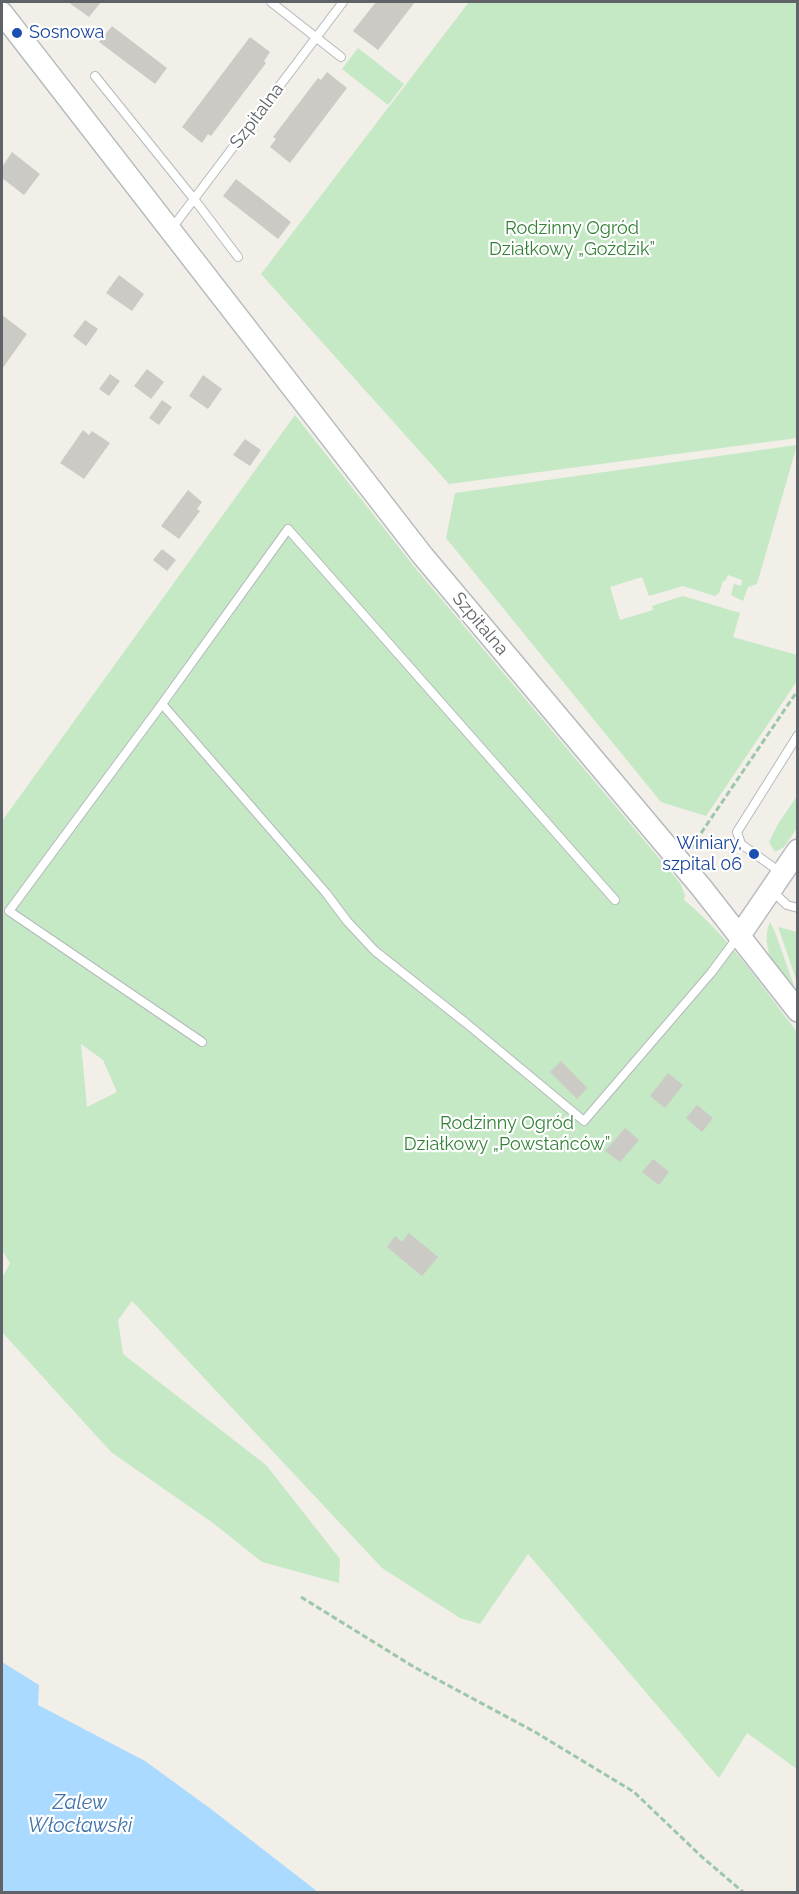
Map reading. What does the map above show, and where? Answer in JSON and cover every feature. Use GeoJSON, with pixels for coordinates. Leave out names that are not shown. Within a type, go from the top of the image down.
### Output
{"type":"FeatureCollection","features":[{"type":"Feature","properties":{"kind":"street","name":"Szpitalna"},"geometry":{"type":"LineString","coordinates":[[2,13],[423,556],[740,935],[798,1011]]}},
{"type":"Feature","properties":{"kind":"street"},"geometry":{"type":"LineString","coordinates":[[740,935],[798,850]]}},
{"type":"Feature","properties":{"kind":"lane"},"geometry":{"type":"LineString","coordinates":[[271,2],[341,57]]}},
{"type":"Feature","properties":{"kind":"lane","name":"Szpitalna"},"geometry":{"type":"LineString","coordinates":[[170,230],[343,2]]}},
{"type":"Feature","properties":{"kind":"lane"},"geometry":{"type":"LineString","coordinates":[[95,76],[238,257]]}},
{"type":"Feature","properties":{"kind":"lane"},"geometry":{"type":"LineString","coordinates":[[202,1042],[9,911],[288,529],[615,900]]}},
{"type":"Feature","properties":{"kind":"lane"},"geometry":{"type":"LineString","coordinates":[[162,704],[375,951],[584,1121],[711,973],[740,935]]}},
{"type":"Feature","properties":{"kind":"lane"},"geometry":{"type":"LineString","coordinates":[[798,735],[737,832],[741,844],[776,881],[787,905],[798,908]]}},
{"type":"Feature","properties":{"kind":"path"},"geometry":{"type":"LineString","coordinates":[[686,855],[798,690]]}},
{"type":"Feature","properties":{"kind":"path"},"geometry":{"type":"LineString","coordinates":[[301,1597],[414,1667],[536,1732],[634,1792],[743,1893]]}},
{"type":"Feature","properties":{"kind":"green space","name":"Rodzinny Ogród Działkowy „Goździk”"},"geometry":{"type":"Polygon","coordinates":[[[469,2],[797,2],[797,438],[449,484],[261,274],[469,2]]]}},
{"type":"Feature","properties":{"kind":"green space"},"geometry":{"type":"Polygon","coordinates":[[[358,48],[404,84],[388,105],[342,69],[358,48]]]}},
{"type":"Feature","properties":{"kind":"green space","name":"Rodzinny Ogród Działkowy „Powstańców”"},"geometry":{"type":"Polygon","coordinates":[[[295,415],[416,569],[680,883],[685,895],[684,900],[730,946],[797,1032],[797,1769],[747,1733],[719,1778],[528,1554],[480,1624],[460,1618],[382,1568],[132,1301],[118,1320],[123,1354],[266,1465],[340,1559],[339,1583],[262,1562],[213,1523],[111,1452],[2,1332],[2,1278],[10,1263],[2,1250],[2,821],[295,415]],[[81,1044],[87,1107],[117,1092],[103,1060],[81,1044]]]}},
{"type":"Feature","properties":{"kind":"green space"},"geometry":{"type":"Polygon","coordinates":[[[797,445],[757,584],[748,587],[743,601],[731,595],[734,584],[741,586],[742,580],[728,575],[719,593],[715,596],[683,586],[649,596],[642,577],[610,587],[620,620],[653,610],[652,606],[683,596],[740,613],[733,637],[797,655],[797,681],[706,816],[661,802],[446,538],[455,493],[797,445]]]}},
{"type":"Feature","properties":{"kind":"green space"},"geometry":{"type":"Polygon","coordinates":[[[797,796],[797,828],[784,847],[775,852],[769,842],[797,796]]]}},
{"type":"Feature","properties":{"kind":"green space"},"geometry":{"type":"Polygon","coordinates":[[[770,922],[797,994],[772,962],[767,942],[770,922]]]}},
{"type":"Feature","properties":{"kind":"green space"},"geometry":{"type":"Polygon","coordinates":[[[778,927],[797,932],[797,982],[778,927]]]}},
{"type":"Feature","properties":{"kind":"water","name":"Zalew Włocławski"},"geometry":{"type":"Polygon","coordinates":[[[2,1662],[39,1685],[38,1705],[145,1761],[318,1892],[2,1892],[2,1662]]]}},
{"type":"Feature","properties":{"kind":"building"},"geometry":{"type":"Polygon","coordinates":[[[68,2],[101,2],[89,17],[68,2]]]}},
{"type":"Feature","properties":{"kind":"building"},"geometry":{"type":"Polygon","coordinates":[[[376,2],[415,2],[378,50],[353,31],[376,2]]]}},
{"type":"Feature","properties":{"kind":"building"},"geometry":{"type":"Polygon","coordinates":[[[112,26],[167,68],[155,84],[99,42],[112,26]]]}},
{"type":"Feature","properties":{"kind":"building"},"geometry":{"type":"Polygon","coordinates":[[[250,37],[270,52],[264,61],[266,63],[211,136],[208,134],[202,143],[182,127],[250,37]]]}},
{"type":"Feature","properties":{"kind":"building"},"geometry":{"type":"Polygon","coordinates":[[[327,72],[347,88],[290,163],[270,147],[276,139],[273,137],[318,78],[321,80],[327,72]]]}},
{"type":"Feature","properties":{"kind":"building"},"geometry":{"type":"Polygon","coordinates":[[[12,152],[40,174],[24,195],[2,178],[2,167],[12,152]]]}},
{"type":"Feature","properties":{"kind":"building"},"geometry":{"type":"Polygon","coordinates":[[[236,179],[291,222],[278,239],[223,196],[236,179]]]}},
{"type":"Feature","properties":{"kind":"building"},"geometry":{"type":"Polygon","coordinates":[[[119,275],[144,294],[132,311],[106,293],[119,275]]]}},
{"type":"Feature","properties":{"kind":"building"},"geometry":{"type":"Polygon","coordinates":[[[2,315],[27,334],[2,369],[2,315]]]}},
{"type":"Feature","properties":{"kind":"building"},"geometry":{"type":"Polygon","coordinates":[[[85,320],[98,329],[86,346],[73,336],[85,320]]]}},
{"type":"Feature","properties":{"kind":"building"},"geometry":{"type":"Polygon","coordinates":[[[147,369],[164,382],[151,399],[134,386],[147,369]]]}},
{"type":"Feature","properties":{"kind":"building"},"geometry":{"type":"Polygon","coordinates":[[[110,374],[120,381],[109,396],[99,389],[110,374]]]}},
{"type":"Feature","properties":{"kind":"building"},"geometry":{"type":"Polygon","coordinates":[[[203,375],[222,389],[208,409],[189,396],[203,375]]]}},
{"type":"Feature","properties":{"kind":"building"},"geometry":{"type":"Polygon","coordinates":[[[162,400],[172,407],[159,425],[149,418],[162,400]]]}},
{"type":"Feature","properties":{"kind":"building"},"geometry":{"type":"Polygon","coordinates":[[[83,430],[89,435],[92,431],[110,443],[84,479],[60,463],[83,430]]]}},
{"type":"Feature","properties":{"kind":"building"},"geometry":{"type":"Polygon","coordinates":[[[245,439],[261,450],[250,466],[233,455],[245,439]]]}},
{"type":"Feature","properties":{"kind":"building"},"geometry":{"type":"Polygon","coordinates":[[[188,490],[202,502],[197,509],[200,511],[179,539],[161,526],[188,490]]]}},
{"type":"Feature","properties":{"kind":"building"},"geometry":{"type":"Polygon","coordinates":[[[162,549],[176,560],[167,571],[153,560],[162,549]]]}},
{"type":"Feature","properties":{"kind":"building"},"geometry":{"type":"Polygon","coordinates":[[[561,1061],[587,1088],[577,1099],[550,1072],[561,1061]]]}},
{"type":"Feature","properties":{"kind":"building"},"geometry":{"type":"Polygon","coordinates":[[[668,1073],[683,1085],[665,1108],[650,1096],[668,1073]]]}},
{"type":"Feature","properties":{"kind":"building"},"geometry":{"type":"Polygon","coordinates":[[[697,1105],[713,1118],[702,1132],[686,1118],[697,1105]]]}},
{"type":"Feature","properties":{"kind":"building"},"geometry":{"type":"Polygon","coordinates":[[[625,1128],[639,1140],[620,1162],[605,1151],[625,1128]]]}},
{"type":"Feature","properties":{"kind":"building"},"geometry":{"type":"Polygon","coordinates":[[[653,1159],[669,1172],[659,1185],[642,1172],[653,1159]]]}},
{"type":"Feature","properties":{"kind":"building"},"geometry":{"type":"Polygon","coordinates":[[[409,1233],[438,1257],[422,1276],[387,1247],[395,1236],[402,1242],[409,1233]]]}},
{"type":"Feature","properties":{"kind":"place","name":"Sosnowa"},"geometry":{"type":"Point","coordinates":[17,33]}},
{"type":"Feature","properties":{"kind":"place","name":"Winiary, szpital 06"},"geometry":{"type":"Point","coordinates":[754,854]}}]}
